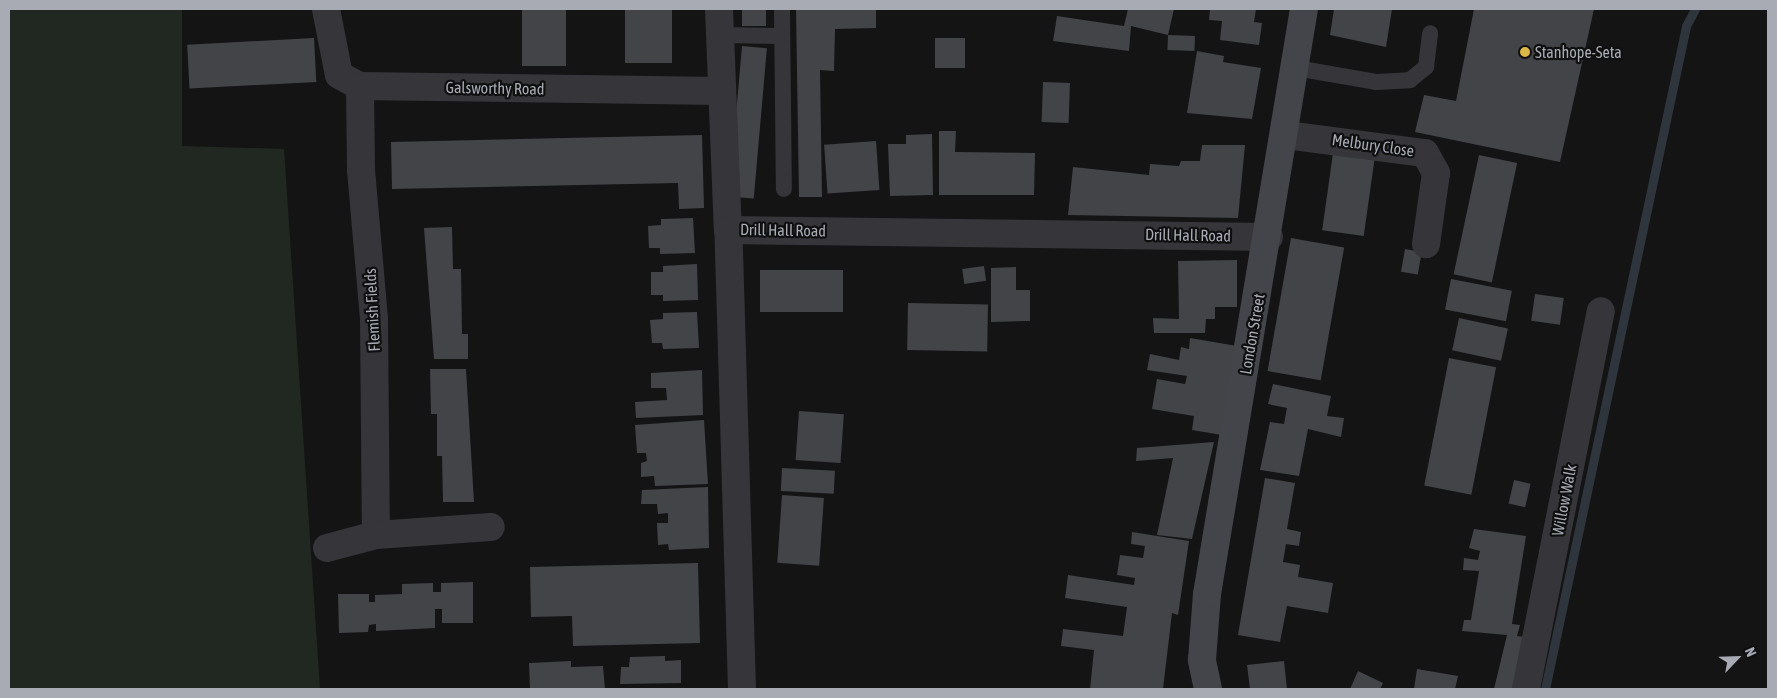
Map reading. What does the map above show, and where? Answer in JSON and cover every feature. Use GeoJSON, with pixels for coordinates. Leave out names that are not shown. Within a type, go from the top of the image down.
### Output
{"type":"FeatureCollection","features":[{"type":"Feature","properties":{"kind":"main road","name":"London Street"},"geometry":{"type":"LineString","coordinates":[[1208,689],[1202,660],[1207,594],[1286,135],[1304,9]]}},
{"type":"Feature","properties":{"kind":"main road","name":"London Street"},"geometry":{"type":"LineString","coordinates":[[1191,689],[1202,660]]}},
{"type":"Feature","properties":{"kind":"street","name":"Galsworthy Road"},"geometry":{"type":"LineString","coordinates":[[326,9],[339,75],[360,86],[721,92]]}},
{"type":"Feature","properties":{"kind":"street"},"geometry":{"type":"LineString","coordinates":[[719,22],[728,230]]}},
{"type":"Feature","properties":{"kind":"street","name":"Flemish Fields"},"geometry":{"type":"LineString","coordinates":[[360,86],[361,170],[374,318],[376,535]]}},
{"type":"Feature","properties":{"kind":"street","name":"Melbury Close"},"geometry":{"type":"LineString","coordinates":[[1286,135],[1425,153],[1436,173],[1426,244]]}},
{"type":"Feature","properties":{"kind":"street","name":"Drill Hall Road"},"geometry":{"type":"LineString","coordinates":[[742,689],[728,230],[1269,237]]}},
{"type":"Feature","properties":{"kind":"street","name":"Willow Walk"},"geometry":{"type":"LineString","coordinates":[[1526,689],[1602,311]]}},
{"type":"Feature","properties":{"kind":"street"},"geometry":{"type":"LineString","coordinates":[[327,548],[376,535],[491,527]]}},
{"type":"Feature","properties":{"kind":"lane"},"geometry":{"type":"LineString","coordinates":[[782,9],[784,189]]}},
{"type":"Feature","properties":{"kind":"lane"},"geometry":{"type":"LineString","coordinates":[[719,22],[782,36]]}},
{"type":"Feature","properties":{"kind":"lane"},"geometry":{"type":"LineString","coordinates":[[1296,68],[1376,82],[1410,80],[1426,67],[1430,33]]}},
{"type":"Feature","properties":{"kind":"shaded area"},"geometry":{"type":"Polygon","coordinates":[[[9,9],[182,9],[182,146],[284,149],[320,689],[9,689],[9,9]]]}},
{"type":"Feature","properties":{"kind":"building"},"geometry":{"type":"Polygon","coordinates":[[[522,9],[566,9],[566,66],[522,66],[522,9]]]}},
{"type":"Feature","properties":{"kind":"building"},"geometry":{"type":"Polygon","coordinates":[[[625,9],[672,9],[672,63],[625,63],[625,9]]]}},
{"type":"Feature","properties":{"kind":"building"},"geometry":{"type":"Polygon","coordinates":[[[742,9],[766,9],[766,26],[742,26],[742,9]]]}},
{"type":"Feature","properties":{"kind":"building"},"geometry":{"type":"Polygon","coordinates":[[[796,9],[876,9],[876,28],[835,29],[834,71],[820,70],[822,197],[799,197],[796,9]]]}},
{"type":"Feature","properties":{"kind":"building"},"geometry":{"type":"Polygon","coordinates":[[[1128,9],[1174,9],[1168,35],[1131,26],[1129,51],[1053,41],[1057,16],[1124,26],[1128,9]]]}},
{"type":"Feature","properties":{"kind":"building"},"geometry":{"type":"Polygon","coordinates":[[[1210,9],[1256,9],[1254,22],[1262,23],[1259,45],[1220,40],[1222,21],[1209,20],[1210,9]]]}},
{"type":"Feature","properties":{"kind":"building"},"geometry":{"type":"Polygon","coordinates":[[[1334,9],[1392,9],[1386,47],[1330,35],[1334,9]]]}},
{"type":"Feature","properties":{"kind":"building","name":"Stanhope-Seta"},"geometry":{"type":"Polygon","coordinates":[[[1474,9],[1594,9],[1560,162],[1415,132],[1424,95],[1456,101],[1474,9]]]}},
{"type":"Feature","properties":{"kind":"building"},"geometry":{"type":"Polygon","coordinates":[[[1168,35],[1195,36],[1194,51],[1167,50],[1168,35]]]}},
{"type":"Feature","properties":{"kind":"building"},"geometry":{"type":"Polygon","coordinates":[[[314,38],[316,82],[189,89],[187,45],[314,38]]]}},
{"type":"Feature","properties":{"kind":"building"},"geometry":{"type":"Polygon","coordinates":[[[935,38],[965,38],[965,68],[935,68],[935,38]]]}},
{"type":"Feature","properties":{"kind":"building"},"geometry":{"type":"Polygon","coordinates":[[[742,46],[767,48],[754,199],[729,196],[742,46]]]}},
{"type":"Feature","properties":{"kind":"building"},"geometry":{"type":"Polygon","coordinates":[[[1197,51],[1224,56],[1223,62],[1261,68],[1252,119],[1187,113],[1197,51]]]}},
{"type":"Feature","properties":{"kind":"building"},"geometry":{"type":"Polygon","coordinates":[[[1043,82],[1070,83],[1069,123],[1042,122],[1043,82]]]}},
{"type":"Feature","properties":{"kind":"building"},"geometry":{"type":"Polygon","coordinates":[[[939,131],[956,131],[955,152],[1035,153],[1034,195],[939,195],[939,131]]]}},
{"type":"Feature","properties":{"kind":"building"},"geometry":{"type":"Polygon","coordinates":[[[932,134],[933,195],[890,196],[888,144],[906,144],[906,135],[932,134]]]}},
{"type":"Feature","properties":{"kind":"building"},"geometry":{"type":"Polygon","coordinates":[[[702,135],[704,208],[679,209],[678,183],[392,189],[391,142],[702,135]]]}},
{"type":"Feature","properties":{"kind":"building"},"geometry":{"type":"Polygon","coordinates":[[[876,141],[879,190],[828,194],[824,145],[876,141]]]}},
{"type":"Feature","properties":{"kind":"building"},"geometry":{"type":"Polygon","coordinates":[[[1202,145],[1245,145],[1238,218],[1068,215],[1073,167],[1149,175],[1150,164],[1179,166],[1181,161],[1200,161],[1202,145]]]}},
{"type":"Feature","properties":{"kind":"building"},"geometry":{"type":"Polygon","coordinates":[[[1333,153],[1375,159],[1364,236],[1322,230],[1333,153]]]}},
{"type":"Feature","properties":{"kind":"building"},"geometry":{"type":"Polygon","coordinates":[[[1479,155],[1517,163],[1492,282],[1454,274],[1479,155]]]}},
{"type":"Feature","properties":{"kind":"building"},"geometry":{"type":"Polygon","coordinates":[[[693,218],[695,253],[660,254],[660,248],[649,248],[648,226],[661,225],[661,219],[693,218]]]}},
{"type":"Feature","properties":{"kind":"building"},"geometry":{"type":"Polygon","coordinates":[[[452,227],[453,269],[461,269],[462,334],[468,334],[468,359],[434,359],[424,228],[452,227]]]}},
{"type":"Feature","properties":{"kind":"building"},"geometry":{"type":"Polygon","coordinates":[[[1291,238],[1344,247],[1321,380],[1268,371],[1291,238]]]}},
{"type":"Feature","properties":{"kind":"building"},"geometry":{"type":"Polygon","coordinates":[[[1405,249],[1422,252],[1418,275],[1401,272],[1405,249]]]}},
{"type":"Feature","properties":{"kind":"building"},"geometry":{"type":"Polygon","coordinates":[[[1237,260],[1237,307],[1215,307],[1215,319],[1206,319],[1205,333],[1154,333],[1153,318],[1179,319],[1178,261],[1237,260]]]}},
{"type":"Feature","properties":{"kind":"building"},"geometry":{"type":"Polygon","coordinates":[[[697,264],[698,300],[663,301],[663,295],[651,295],[651,272],[663,272],[663,266],[697,264]]]}},
{"type":"Feature","properties":{"kind":"building"},"geometry":{"type":"Polygon","coordinates":[[[984,266],[986,281],[964,284],[962,269],[984,266]]]}},
{"type":"Feature","properties":{"kind":"building"},"geometry":{"type":"Polygon","coordinates":[[[1016,267],[1016,290],[1030,290],[1030,321],[991,322],[991,268],[1016,267]]]}},
{"type":"Feature","properties":{"kind":"building"},"geometry":{"type":"Polygon","coordinates":[[[760,270],[843,270],[843,312],[760,312],[760,270]]]}},
{"type":"Feature","properties":{"kind":"building"},"geometry":{"type":"Polygon","coordinates":[[[1451,279],[1512,291],[1506,321],[1445,309],[1451,279]]]}},
{"type":"Feature","properties":{"kind":"building"},"geometry":{"type":"Polygon","coordinates":[[[1535,294],[1564,298],[1560,325],[1531,321],[1535,294]]]}},
{"type":"Feature","properties":{"kind":"building"},"geometry":{"type":"Polygon","coordinates":[[[908,303],[988,304],[987,351],[907,350],[908,303]]]}},
{"type":"Feature","properties":{"kind":"building"},"geometry":{"type":"Polygon","coordinates":[[[697,312],[699,348],[663,349],[662,343],[652,343],[650,320],[663,319],[663,313],[697,312]]]}},
{"type":"Feature","properties":{"kind":"building"},"geometry":{"type":"Polygon","coordinates":[[[1459,318],[1508,328],[1501,361],[1452,350],[1459,318]]]}},
{"type":"Feature","properties":{"kind":"building"},"geometry":{"type":"Polygon","coordinates":[[[1190,338],[1237,346],[1222,435],[1192,430],[1194,416],[1152,409],[1157,379],[1185,384],[1187,376],[1147,370],[1150,354],[1179,360],[1181,347],[1189,349],[1190,338]]]}},
{"type":"Feature","properties":{"kind":"building"},"geometry":{"type":"Polygon","coordinates":[[[1449,358],[1496,367],[1471,495],[1424,486],[1449,358]]]}},
{"type":"Feature","properties":{"kind":"building"},"geometry":{"type":"Polygon","coordinates":[[[430,369],[466,369],[474,502],[443,502],[442,456],[437,456],[437,414],[431,414],[430,369]]]}},
{"type":"Feature","properties":{"kind":"building"},"geometry":{"type":"Polygon","coordinates":[[[702,370],[703,415],[636,418],[635,402],[667,400],[666,388],[651,388],[651,373],[702,370]]]}},
{"type":"Feature","properties":{"kind":"building"},"geometry":{"type":"Polygon","coordinates":[[[1273,384],[1331,396],[1327,416],[1344,418],[1341,437],[1308,429],[1299,476],[1260,470],[1270,422],[1284,424],[1287,408],[1268,404],[1273,384]]]}},
{"type":"Feature","properties":{"kind":"building"},"geometry":{"type":"Polygon","coordinates":[[[799,411],[844,414],[840,463],[796,460],[799,411]]]}},
{"type":"Feature","properties":{"kind":"building"},"geometry":{"type":"Polygon","coordinates":[[[704,420],[708,484],[655,486],[654,476],[641,477],[641,463],[647,461],[646,453],[637,453],[635,425],[704,420]]]}},
{"type":"Feature","properties":{"kind":"building"},"geometry":{"type":"Polygon","coordinates":[[[1214,442],[1192,539],[1157,535],[1173,458],[1136,461],[1137,448],[1214,442]]]}},
{"type":"Feature","properties":{"kind":"building"},"geometry":{"type":"Polygon","coordinates":[[[782,468],[835,471],[834,494],[781,491],[782,468]]]}},
{"type":"Feature","properties":{"kind":"building"},"geometry":{"type":"Polygon","coordinates":[[[1265,478],[1295,483],[1287,529],[1301,532],[1299,546],[1286,544],[1283,562],[1300,565],[1298,577],[1333,583],[1328,613],[1287,606],[1280,642],[1238,635],[1265,478]]]}},
{"type":"Feature","properties":{"kind":"building"},"geometry":{"type":"Polygon","coordinates":[[[1514,480],[1531,484],[1525,507],[1509,503],[1514,480]]]}},
{"type":"Feature","properties":{"kind":"building"},"geometry":{"type":"Polygon","coordinates":[[[708,487],[709,548],[669,550],[668,544],[658,545],[657,523],[668,523],[668,513],[658,514],[657,504],[641,504],[642,490],[708,487]]]}},
{"type":"Feature","properties":{"kind":"building"},"geometry":{"type":"Polygon","coordinates":[[[782,495],[824,498],[819,566],[777,563],[782,495]]]}},
{"type":"Feature","properties":{"kind":"building"},"geometry":{"type":"Polygon","coordinates":[[[1474,529],[1526,536],[1512,624],[1520,625],[1517,636],[1532,638],[1521,689],[1494,689],[1507,635],[1462,631],[1464,620],[1471,620],[1479,571],[1463,570],[1464,558],[1478,560],[1480,551],[1469,548],[1474,529]]]}},
{"type":"Feature","properties":{"kind":"building"},"geometry":{"type":"Polygon","coordinates":[[[1132,532],[1189,541],[1178,615],[1172,613],[1163,689],[1090,689],[1094,650],[1061,646],[1063,629],[1123,636],[1127,607],[1065,598],[1068,575],[1134,585],[1135,578],[1117,575],[1120,555],[1143,558],[1145,546],[1131,544],[1132,532]]]}},
{"type":"Feature","properties":{"kind":"building"},"geometry":{"type":"Polygon","coordinates":[[[698,563],[700,643],[573,646],[572,616],[531,617],[530,567],[698,563]]]}},
{"type":"Feature","properties":{"kind":"building"},"geometry":{"type":"Polygon","coordinates":[[[473,582],[473,623],[442,623],[442,609],[435,609],[435,628],[376,631],[376,624],[369,625],[368,632],[339,633],[338,594],[369,594],[369,602],[375,602],[375,595],[402,594],[402,584],[433,583],[433,592],[441,592],[441,583],[473,582]]]}},
{"type":"Feature","properties":{"kind":"building"},"geometry":{"type":"Polygon","coordinates":[[[665,656],[665,661],[681,660],[681,683],[620,684],[621,667],[629,667],[630,657],[665,656]]]}},
{"type":"Feature","properties":{"kind":"building"},"geometry":{"type":"Polygon","coordinates":[[[571,661],[571,667],[603,666],[605,689],[530,689],[529,663],[571,661]]]}},
{"type":"Feature","properties":{"kind":"building"},"geometry":{"type":"Polygon","coordinates":[[[1284,661],[1287,689],[1250,689],[1247,665],[1284,661]]]}},
{"type":"Feature","properties":{"kind":"building"},"geometry":{"type":"Polygon","coordinates":[[[1417,669],[1458,676],[1455,689],[1414,689],[1417,669]]]}},
{"type":"Feature","properties":{"kind":"building"},"geometry":{"type":"Polygon","coordinates":[[[1358,671],[1383,683],[1380,689],[1350,689],[1358,671]]]}},
{"type":"Feature","properties":{"kind":"waterway"},"geometry":{"type":"LineString","coordinates":[[1545,689],[1686,26],[1695,9]]}},
{"type":"Feature","properties":{"kind":"place","name":"Stanhope-Seta"},"geometry":{"type":"Point","coordinates":[1525,52]}}]}
